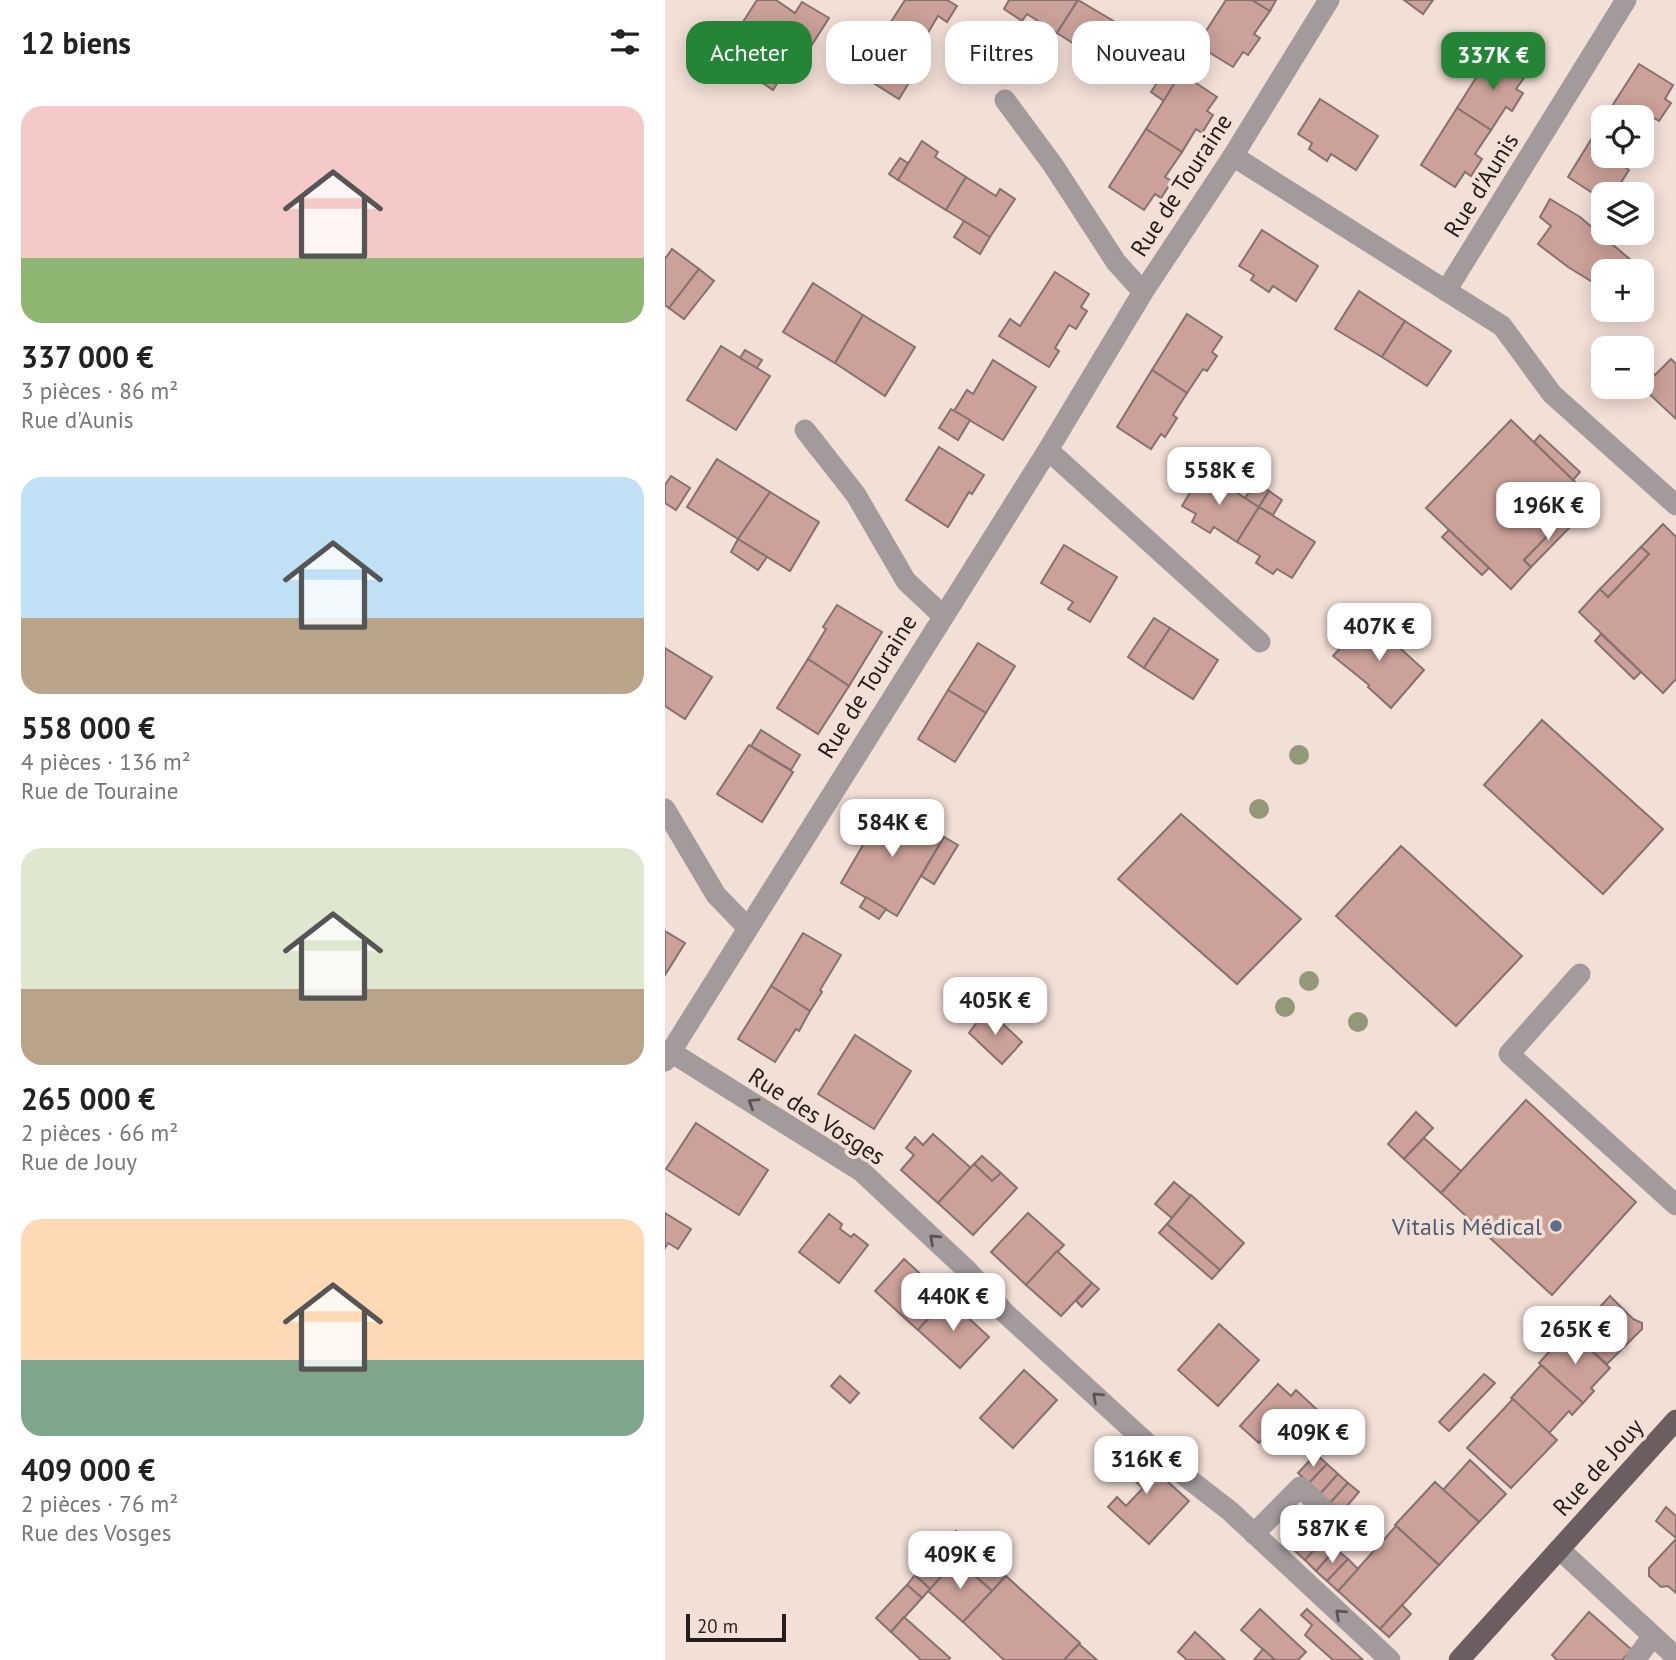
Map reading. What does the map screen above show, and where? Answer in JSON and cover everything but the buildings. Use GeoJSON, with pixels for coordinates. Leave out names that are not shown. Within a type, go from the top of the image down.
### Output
{"type":"FeatureCollection","features":[{"type":"Feature","properties":{"kind":"main road","name":"Rue de Jouy"},"geometry":{"type":"LineString","coordinates":[[1459,1660],[1676,1420]]}},
{"type":"Feature","properties":{"kind":"street","name":"Rue de Touraine"},"geometry":{"type":"LineString","coordinates":[[668,1056],[942,615],[1048,450],[1143,292],[1233,156],[1329,0]]}},
{"type":"Feature","properties":{"kind":"street","name":"Rue d'Aunis"},"geometry":{"type":"LineString","coordinates":[[1447,291],[1626,0]]}},
{"type":"Feature","properties":{"kind":"street","name":"Rue de Touraine"},"geometry":{"type":"LineString","coordinates":[[1005,100],[1053,165],[1116,262],[1143,292]]}},
{"type":"Feature","properties":{"kind":"street"},"geometry":{"type":"LineString","coordinates":[[1233,156],[1502,326],[1552,394],[1676,505]]}},
{"type":"Feature","properties":{"kind":"street","name":"Rue de Touraine"},"geometry":{"type":"LineString","coordinates":[[805,430],[856,495],[906,581],[942,615]]}},
{"type":"Feature","properties":{"kind":"street"},"geometry":{"type":"LineString","coordinates":[[1048,450],[1260,642]]}},
{"type":"Feature","properties":{"kind":"street"},"geometry":{"type":"LineString","coordinates":[[665,809],[716,895],[748,928]]}},
{"type":"Feature","properties":{"kind":"street"},"geometry":{"type":"LineString","coordinates":[[1580,974],[1509,1054],[1676,1205]]}},
{"type":"Feature","properties":{"kind":"street","name":"Rue des Vosges"},"geometry":{"type":"LineString","coordinates":[[668,1056],[861,1171],[968,1271],[1025,1331],[1172,1466],[1230,1511],[1390,1660]]}},
{"type":"Feature","properties":{"kind":"street"},"geometry":{"type":"LineString","coordinates":[[1254,1534],[1300,1488],[1356,1539]]}},
{"type":"Feature","properties":{"kind":"street","name":"Rue de Jouy"},"geometry":{"type":"LineString","coordinates":[[1559,1549],[1676,1657]]}},
{"type":"Feature","properties":{"kind":"street"},"geometry":{"type":"LineString","coordinates":[[1635,1660],[1653,1636]]}},
{"type":"Feature","properties":{"kind":"place","name":"Vitalis Médical"},"geometry":{"type":"Point","coordinates":[1556,1226]}}]}
